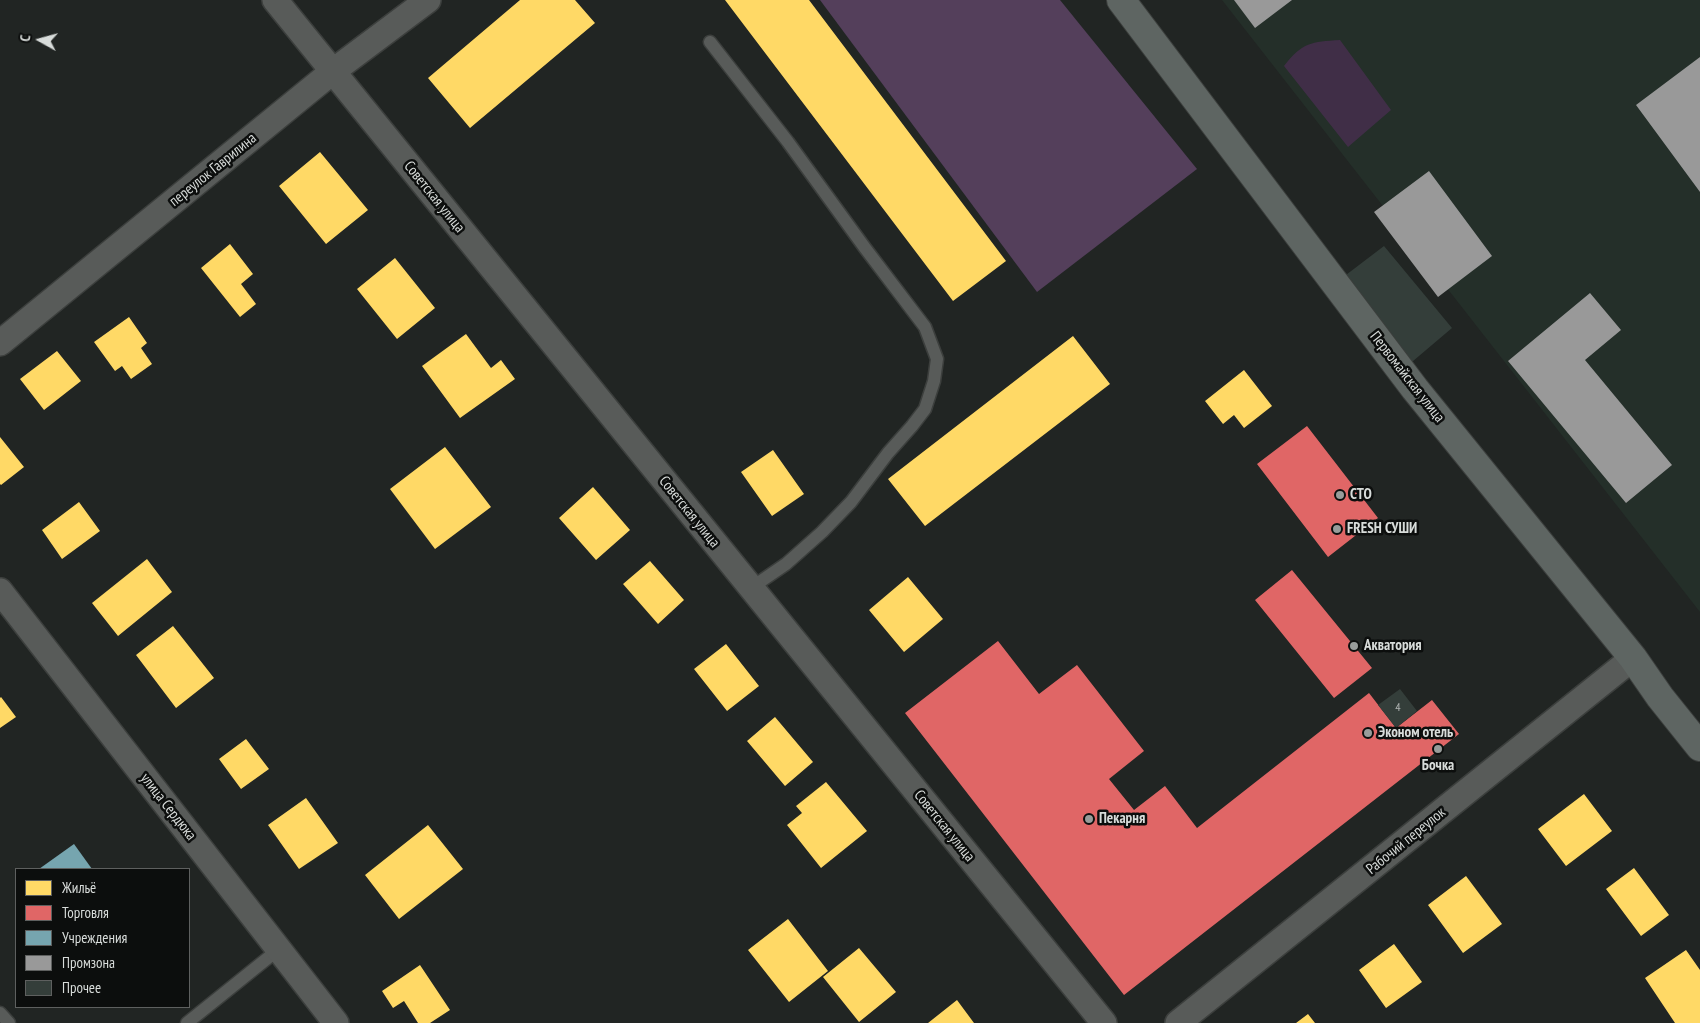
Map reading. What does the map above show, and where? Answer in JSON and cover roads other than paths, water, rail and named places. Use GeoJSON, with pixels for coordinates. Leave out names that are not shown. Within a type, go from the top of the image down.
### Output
{"type":"FeatureCollection","features":[{"type":"Feature","properties":{"kind":"main road","name":"Первомайская улица"},"geometry":{"type":"LineString","coordinates":[[1121,0],[1415,389],[1633,658],[1660,697],[1700,748]]}},
{"type":"Feature","properties":{"kind":"street","name":"Советская улица"},"geometry":{"type":"LineString","coordinates":[[275,0],[1104,1023]]}},
{"type":"Feature","properties":{"kind":"street","name":"переулок Гаврилина"},"geometry":{"type":"LineString","coordinates":[[0,343],[332,72],[428,0]]}},
{"type":"Feature","properties":{"kind":"street","name":"улица Сердюка"},"geometry":{"type":"LineString","coordinates":[[0,590],[336,1023]]}},
{"type":"Feature","properties":{"kind":"street","name":"Рабочий переулок"},"geometry":{"type":"LineString","coordinates":[[1178,1023],[1633,658]]}},
{"type":"Feature","properties":{"kind":"lane"},"geometry":{"type":"LineString","coordinates":[[710,42],[788,142],[925,327],[937,359],[934,381],[924,409],[912,426],[888,452],[851,502],[822,532],[786,564],[751,588]]}},
{"type":"Feature","properties":{"kind":"lane"},"geometry":{"type":"LineString","coordinates":[[186,1023],[279,949]]}},
{"type":"Feature","properties":{"kind":"lane"},"geometry":{"type":"LineString","coordinates":[[0,1013],[9,1023]]}},
{"type":"Feature","properties":{"kind":"place","name":"СТО"},"geometry":{"type":"Point","coordinates":[1340,495]}},
{"type":"Feature","properties":{"kind":"place","name":"FRESH СУШИ"},"geometry":{"type":"Point","coordinates":[1337,529]}},
{"type":"Feature","properties":{"kind":"place","name":"Акватория"},"geometry":{"type":"Point","coordinates":[1354,646]}},
{"type":"Feature","properties":{"kind":"place","name":"Эконом отель"},"geometry":{"type":"Point","coordinates":[1368,733]}},
{"type":"Feature","properties":{"kind":"place","name":"Бочка"},"geometry":{"type":"Point","coordinates":[1438,749]}},
{"type":"Feature","properties":{"kind":"place","name":"Пекарня"},"geometry":{"type":"Point","coordinates":[1089,819]}}]}
